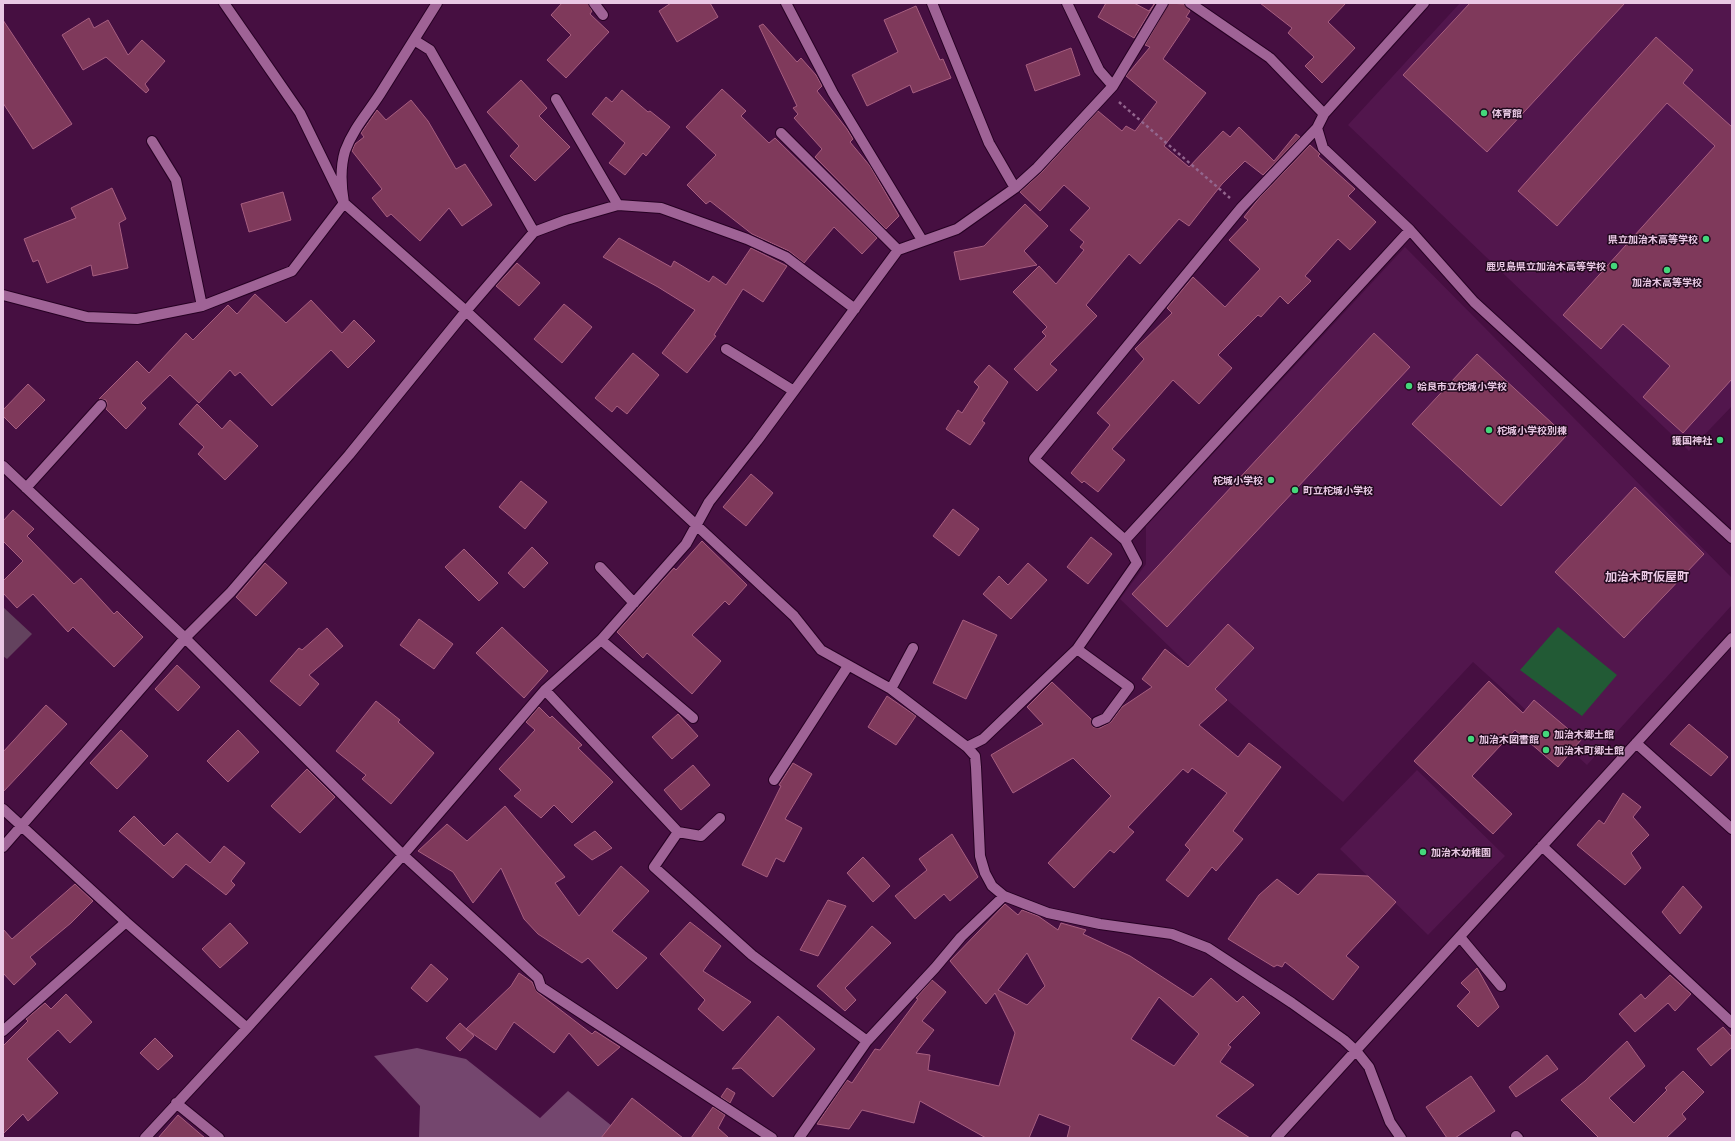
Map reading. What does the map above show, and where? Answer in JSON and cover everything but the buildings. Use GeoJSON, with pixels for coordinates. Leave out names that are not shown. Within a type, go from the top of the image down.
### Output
{"type":"FeatureCollection","features":[{"type":"Feature","properties":{"kind":"street"},"geometry":{"type":"LineString","coordinates":[[224,3],[300,112],[344,203],[466,311],[694,525],[794,616],[820,650],[891,689],[968,747],[974,756],[976,767],[980,856],[985,873],[992,886],[1004,896],[1048,913],[1100,924],[1172,934],[1208,948],[1298,1007],[1344,1040],[1357,1052],[1368,1068],[1390,1122],[1401,1138]]}},
{"type":"Feature","properties":{"kind":"street"},"geometry":{"type":"LineString","coordinates":[[3,295],[87,317],[137,319],[202,306],[292,271],[344,203],[341,185],[342,169],[345,152],[354,130],[379,96],[437,3]]}},
{"type":"Feature","properties":{"kind":"street"},"geometry":{"type":"LineString","coordinates":[[594,3],[603,14]]}},
{"type":"Feature","properties":{"kind":"street"},"geometry":{"type":"LineString","coordinates":[[786,3],[833,93],[922,240]]}},
{"type":"Feature","properties":{"kind":"street"},"geometry":{"type":"LineString","coordinates":[[932,3],[989,143],[1015,188]]}},
{"type":"Feature","properties":{"kind":"street"},"geometry":{"type":"LineString","coordinates":[[1067,3],[1110,89]]}},
{"type":"Feature","properties":{"kind":"street"},"geometry":{"type":"LineString","coordinates":[[145,1138],[247,1028],[403,855],[545,690],[601,640],[686,544],[694,525],[709,502],[856,309],[898,250],[922,240],[957,229],[1015,188],[1037,168],[1110,89],[1163,3]]}},
{"type":"Feature","properties":{"kind":"street"},"geometry":{"type":"LineString","coordinates":[[1190,3],[1270,58],[1324,114]]}},
{"type":"Feature","properties":{"kind":"street"},"geometry":{"type":"LineString","coordinates":[[968,747],[983,739],[1077,648],[1137,564],[1125,540],[1034,459],[1241,208],[1317,128],[1324,114],[1424,3]]}},
{"type":"Feature","properties":{"kind":"street"},"geometry":{"type":"LineString","coordinates":[[414,40],[430,50],[534,232]]}},
{"type":"Feature","properties":{"kind":"street"},"geometry":{"type":"LineString","coordinates":[[556,99],[618,205]]}},
{"type":"Feature","properties":{"kind":"street"},"geometry":{"type":"LineString","coordinates":[[1317,128],[1323,148],[1410,230],[1474,302],[1732,538]]}},
{"type":"Feature","properties":{"kind":"street"},"geometry":{"type":"LineString","coordinates":[[781,133],[898,250]]}},
{"type":"Feature","properties":{"kind":"street"},"geometry":{"type":"LineString","coordinates":[[152,141],[176,180],[202,306]]}},
{"type":"Feature","properties":{"kind":"street"},"geometry":{"type":"LineString","coordinates":[[3,847],[185,638],[231,592],[333,473],[466,311],[534,232],[566,220],[618,205],[661,208],[747,239],[786,257],[856,309]]}},
{"type":"Feature","properties":{"kind":"street"},"geometry":{"type":"LineString","coordinates":[[1125,540],[1410,230]]}},
{"type":"Feature","properties":{"kind":"street"},"geometry":{"type":"LineString","coordinates":[[726,349],[794,391]]}},
{"type":"Feature","properties":{"kind":"street"},"geometry":{"type":"LineString","coordinates":[[26,488],[102,405]]}},
{"type":"Feature","properties":{"kind":"street"},"geometry":{"type":"LineString","coordinates":[[3,466],[185,638],[403,855],[538,978],[541,987],[772,1138]]}},
{"type":"Feature","properties":{"kind":"street"},"geometry":{"type":"LineString","coordinates":[[600,567],[634,603]]}},
{"type":"Feature","properties":{"kind":"street"},"geometry":{"type":"LineString","coordinates":[[1276,1138],[1357,1052],[1732,638]]}},
{"type":"Feature","properties":{"kind":"street"},"geometry":{"type":"LineString","coordinates":[[601,640],[693,718]]}},
{"type":"Feature","properties":{"kind":"street"},"geometry":{"type":"LineString","coordinates":[[891,689],[913,648]]}},
{"type":"Feature","properties":{"kind":"street"},"geometry":{"type":"LineString","coordinates":[[1077,648],[1129,688],[1106,718],[1097,722]]}},
{"type":"Feature","properties":{"kind":"street"},"geometry":{"type":"LineString","coordinates":[[774,780],[848,666]]}},
{"type":"Feature","properties":{"kind":"street"},"geometry":{"type":"LineString","coordinates":[[545,690],[678,832],[701,836],[720,818]]}},
{"type":"Feature","properties":{"kind":"street"},"geometry":{"type":"LineString","coordinates":[[1636,743],[1732,829]]}},
{"type":"Feature","properties":{"kind":"street"},"geometry":{"type":"LineString","coordinates":[[3,809],[126,922],[247,1028]]}},
{"type":"Feature","properties":{"kind":"street"},"geometry":{"type":"LineString","coordinates":[[678,832],[654,867],[752,955],[867,1041]]}},
{"type":"Feature","properties":{"kind":"street"},"geometry":{"type":"LineString","coordinates":[[1542,846],[1732,1023]]}},
{"type":"Feature","properties":{"kind":"street"},"geometry":{"type":"LineString","coordinates":[[799,1138],[867,1041],[961,937],[1004,896]]}},
{"type":"Feature","properties":{"kind":"street"},"geometry":{"type":"LineString","coordinates":[[3,1031],[126,922]]}},
{"type":"Feature","properties":{"kind":"street"},"geometry":{"type":"LineString","coordinates":[[1460,937],[1501,986]]}},
{"type":"Feature","properties":{"kind":"street"},"geometry":{"type":"LineString","coordinates":[[176,1103],[219,1138]]}},
{"type":"Feature","properties":{"kind":"path"},"geometry":{"type":"LineString","coordinates":[[1110,89],[1241,208]]}},
{"type":"Feature","properties":{"kind":"shaded area","name":"鹿児島県立加治木高等学校"},"geometry":{"type":"Polygon","coordinates":[[[1460,3],[1732,3],[1732,406],[1689,451],[1348,125],[1460,3]]]}},
{"type":"Feature","properties":{"kind":"shaded area","name":"姶良市立柁城小学校"},"geometry":{"type":"Polygon","coordinates":[[[1405,247],[1732,578],[1732,605],[1587,765],[1473,662],[1343,802],[1202,678],[1120,599],[1146,564],[1146,526],[1405,247]]]}},
{"type":"Feature","properties":{"kind":"shaded area"},"geometry":{"type":"Polygon","coordinates":[[[3,607],[32,634],[7,659],[3,656],[3,607]]]}},
{"type":"Feature","properties":{"kind":"shaded area"},"geometry":{"type":"Polygon","coordinates":[[[1558,627],[1617,675],[1582,716],[1520,670],[1558,627]]]}},
{"type":"Feature","properties":{"kind":"shaded area","name":"加治木幼稚園"},"geometry":{"type":"Polygon","coordinates":[[[1417,770],[1505,856],[1428,935],[1340,849],[1417,770]]]}},
{"type":"Feature","properties":{"kind":"shaded area"},"geometry":{"type":"Polygon","coordinates":[[[417,1048],[466,1059],[540,1118],[568,1091],[612,1126],[601,1138],[419,1138],[420,1106],[374,1056],[417,1048]]]}},
{"type":"Feature","properties":{"kind":"place","name":"体育館"},"geometry":{"type":"Point","coordinates":[1484,113]}},
{"type":"Feature","properties":{"kind":"place","name":"県立加治木高等学校"},"geometry":{"type":"Point","coordinates":[1706,239]}},
{"type":"Feature","properties":{"kind":"place","name":"鹿児島県立加治木高等学校"},"geometry":{"type":"Point","coordinates":[1614,266]}},
{"type":"Feature","properties":{"kind":"place","name":"加治木高等学校"},"geometry":{"type":"Point","coordinates":[1667,270]}},
{"type":"Feature","properties":{"kind":"place","name":"姶良市立柁城小学校"},"geometry":{"type":"Point","coordinates":[1409,386]}},
{"type":"Feature","properties":{"kind":"place","name":"柁城小学校別棟"},"geometry":{"type":"Point","coordinates":[1489,430]}},
{"type":"Feature","properties":{"kind":"place","name":"護国神社"},"geometry":{"type":"Point","coordinates":[1720,440]}},
{"type":"Feature","properties":{"kind":"place","name":"柁城小学校"},"geometry":{"type":"Point","coordinates":[1271,480]}},
{"type":"Feature","properties":{"kind":"place","name":"町立柁城小学校"},"geometry":{"type":"Point","coordinates":[1295,490]}},
{"type":"Feature","properties":{"kind":"place","name":"加治木郷土館"},"geometry":{"type":"Point","coordinates":[1546,734]}},
{"type":"Feature","properties":{"kind":"place","name":"加治木図書館"},"geometry":{"type":"Point","coordinates":[1471,739]}},
{"type":"Feature","properties":{"kind":"place","name":"加治木町郷土館"},"geometry":{"type":"Point","coordinates":[1546,750]}},
{"type":"Feature","properties":{"kind":"place","name":"加治木幼稚園"},"geometry":{"type":"Point","coordinates":[1423,852]}},
{"type":"Feature","properties":{"kind":"district","name":"加治木町仮屋町"},"geometry":{"type":"Point","coordinates":[1647,576]}}]}
